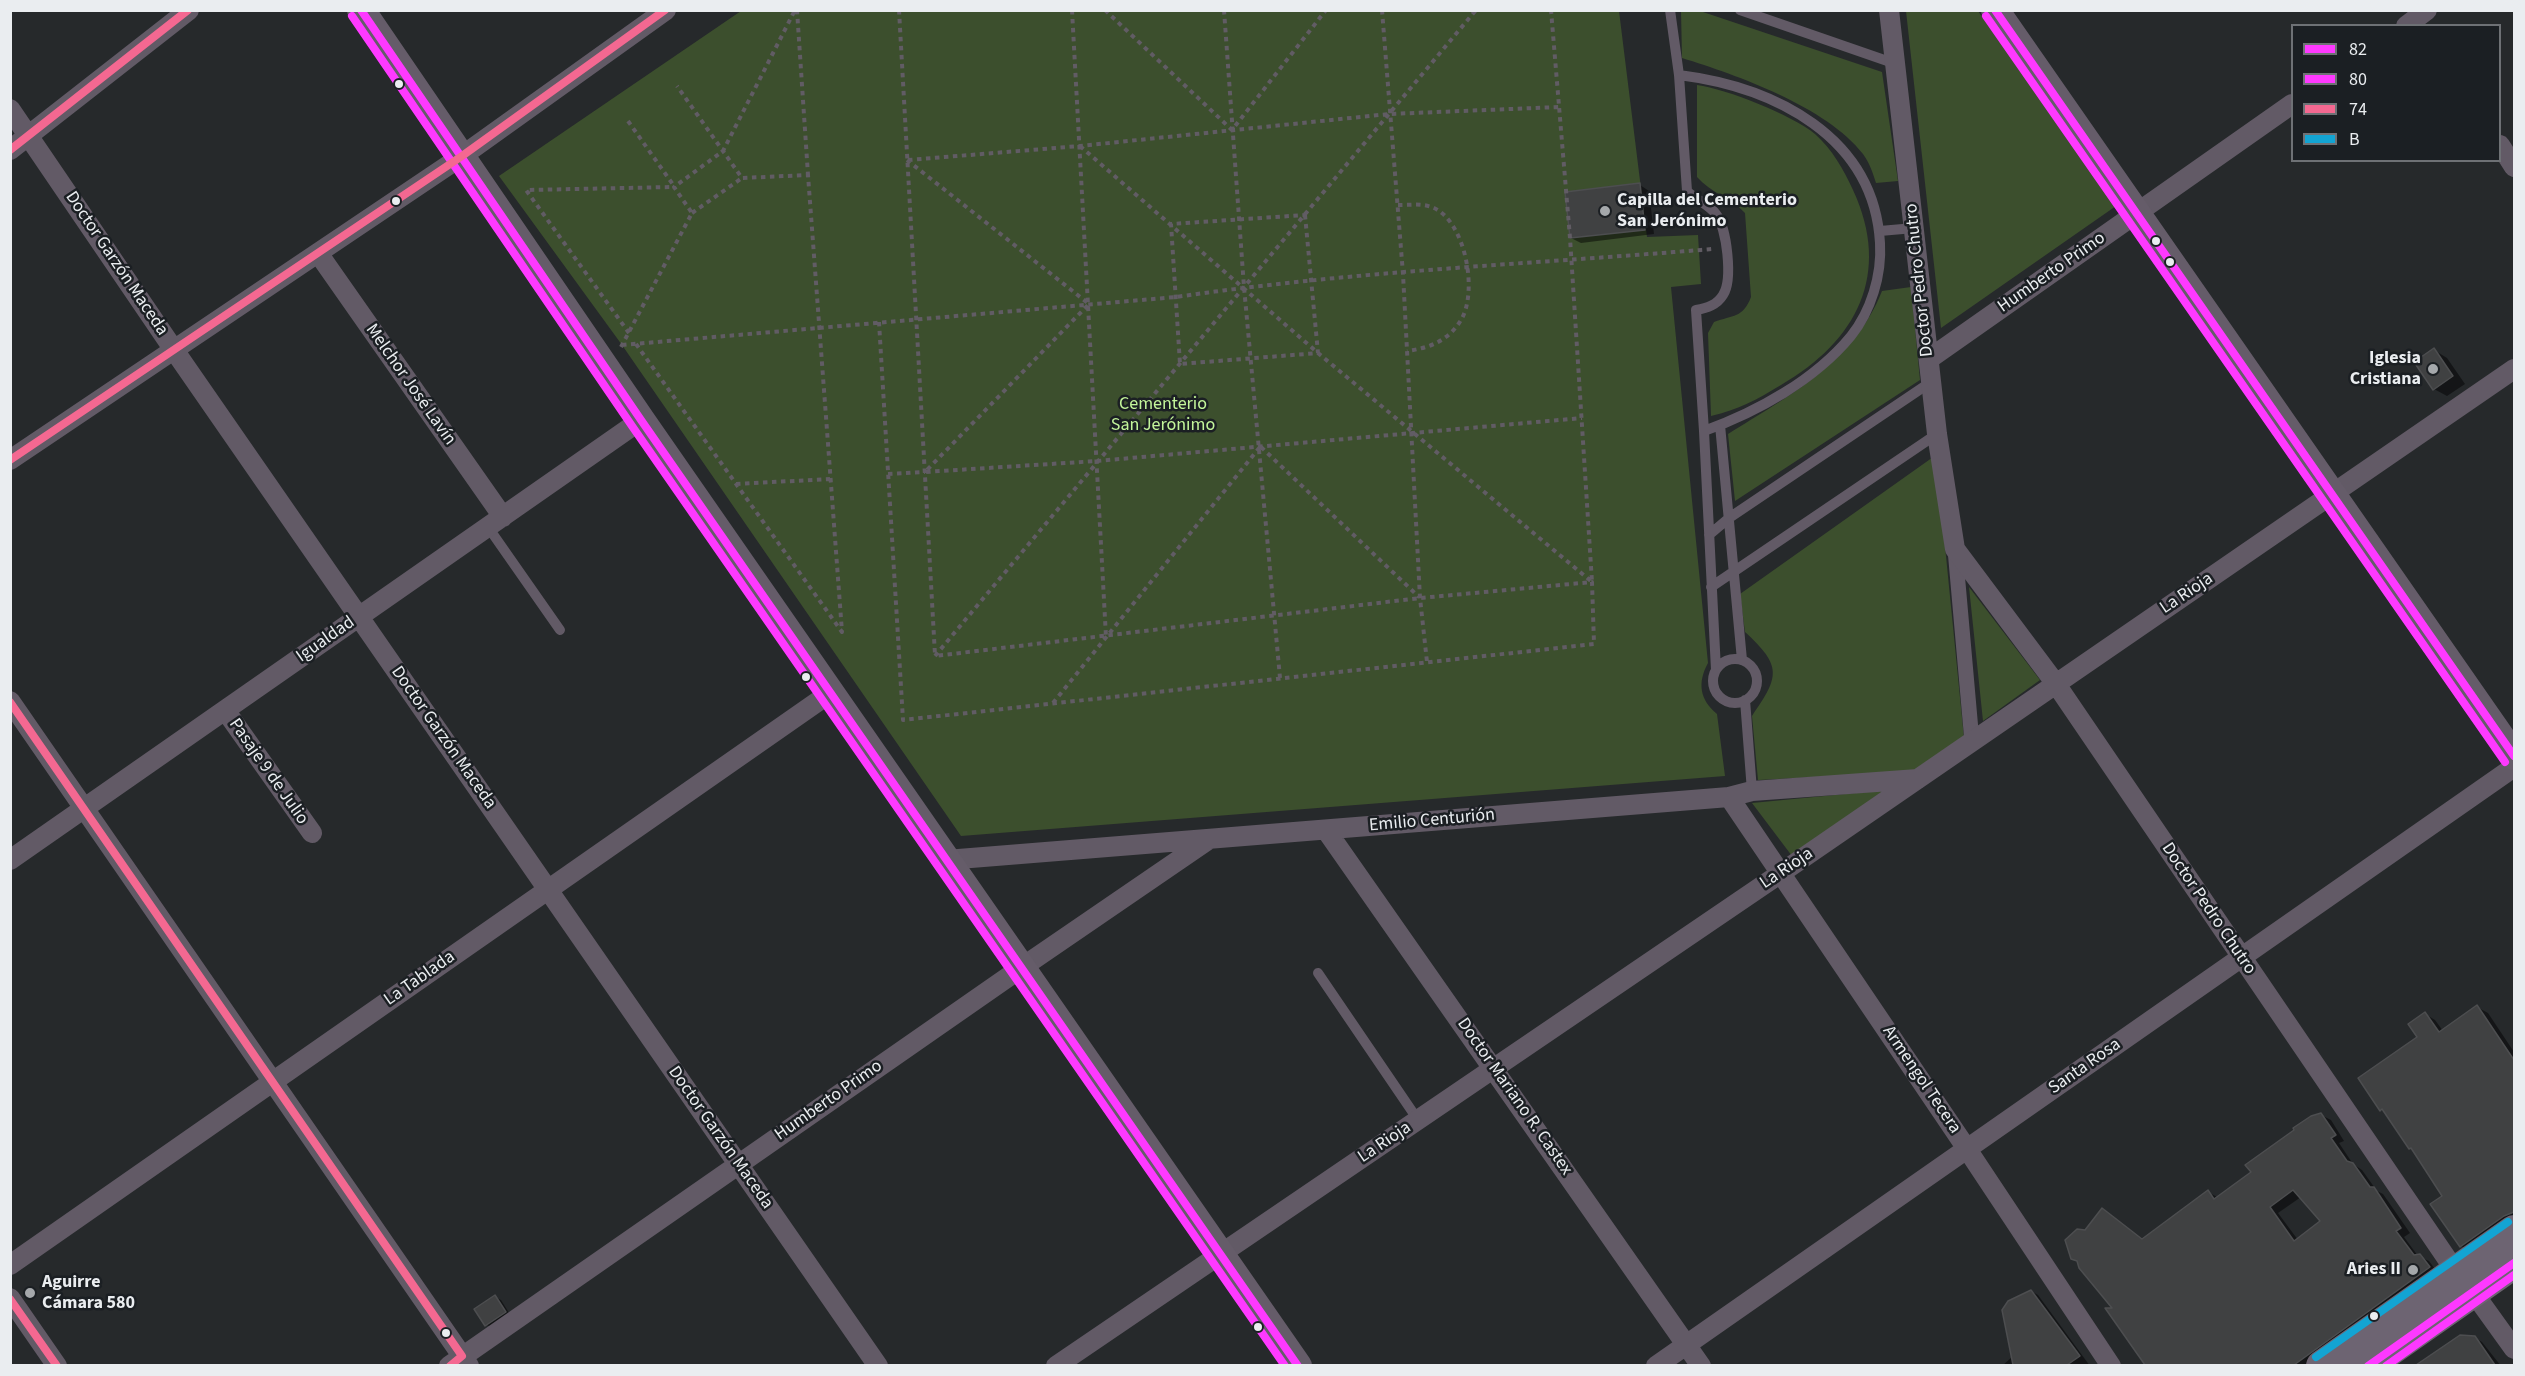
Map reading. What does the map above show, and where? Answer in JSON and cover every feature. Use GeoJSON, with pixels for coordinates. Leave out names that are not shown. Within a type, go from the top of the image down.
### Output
{"type":"FeatureCollection","features":[{"type":"Feature","properties":{"kind":"main road"},"geometry":{"type":"LineString","coordinates":[[361,10],[641,420],[1298,1365]]}},
{"type":"Feature","properties":{"kind":"main road"},"geometry":{"type":"LineString","coordinates":[[1995,10],[2514,756]]}},
{"type":"Feature","properties":{"kind":"main road"},"geometry":{"type":"LineString","coordinates":[[2367,1365],[2465,1282],[2514,1231]]}},
{"type":"Feature","properties":{"kind":"main road"},"geometry":{"type":"LineString","coordinates":[[2322,1365],[2465,1282],[2514,1263]]}},
{"type":"Feature","properties":{"kind":"street"},"geometry":{"type":"LineString","coordinates":[[10,150],[189,10]]}},
{"type":"Feature","properties":{"kind":"street"},"geometry":{"type":"LineString","coordinates":[[10,460],[462,156],[666,10]]}},
{"type":"Feature","properties":{"kind":"street","name":"Doctor Pedro Chutro"},"geometry":{"type":"LineString","coordinates":[[1886,12],[1896,64],[1937,434],[1955,549],[1972,742]]}},
{"type":"Feature","properties":{"kind":"street","name":"Humberto Primo"},"geometry":{"type":"LineString","coordinates":[[1929,359],[2291,105]]}},
{"type":"Feature","properties":{"kind":"street","name":"Doctor Garzón Maceda"},"geometry":{"type":"LineString","coordinates":[[10,109],[174,350],[878,1365]]}},
{"type":"Feature","properties":{"kind":"street"},"geometry":{"type":"LineString","coordinates":[[2501,148],[2514,167]]}},
{"type":"Feature","properties":{"kind":"street","name":"Melchor José Lavín"},"geometry":{"type":"LineString","coordinates":[[318,253],[495,522]]}},
{"type":"Feature","properties":{"kind":"street","name":"La Rioja"},"geometry":{"type":"LineString","coordinates":[[1056,1365],[1781,873],[2514,369]]}},
{"type":"Feature","properties":{"kind":"street","name":"Igualdad"},"geometry":{"type":"LineString","coordinates":[[10,860],[641,420]]}},
{"type":"Feature","properties":{"kind":"street","name":"Doctor Pedro Chutro"},"geometry":{"type":"LineString","coordinates":[[1955,549],[2056,684],[2240,958],[2514,1349]]}},
{"type":"Feature","properties":{"kind":"street","name":"La Tablada"},"geometry":{"type":"LineString","coordinates":[[10,1265],[830,693]]}},
{"type":"Feature","properties":{"kind":"street"},"geometry":{"type":"LineString","coordinates":[[10,701],[273,1082],[460,1362]]}},
{"type":"Feature","properties":{"kind":"street","name":"Pasaje 9 de Julio"},"geometry":{"type":"LineString","coordinates":[[225,710],[312,833]]}},
{"type":"Feature","properties":{"kind":"street","name":"Santa Rosa"},"geometry":{"type":"LineString","coordinates":[[1656,1365],[2514,767]]}},
{"type":"Feature","properties":{"kind":"street","name":"Emilio Centurión"},"geometry":{"type":"LineString","coordinates":[[946,860],[1729,797],[1752,791],[1918,779]]}},
{"type":"Feature","properties":{"kind":"street","name":"Armengol Tecera"},"geometry":{"type":"LineString","coordinates":[[1729,797],[2110,1365]]}},
{"type":"Feature","properties":{"kind":"street","name":"Doctor Mariano R. Castex"},"geometry":{"type":"LineString","coordinates":[[1326,830],[1701,1365]]}},
{"type":"Feature","properties":{"kind":"street","name":"Humberto Primo"},"geometry":{"type":"LineString","coordinates":[[460,1362],[739,1164],[1210,839]]}},
{"type":"Feature","properties":{"kind":"street"},"geometry":{"type":"LineString","coordinates":[[10,1298],[57,1365]]}},
{"type":"Feature","properties":{"kind":"lane"},"geometry":{"type":"LineString","coordinates":[[1670,10],[1679,75],[1688,190],[1716,214],[1725,236],[1726,248],[1728,282],[1724,294],[1717,303],[1696,310],[1716,670],[1713,684],[1719,696],[1731,703],[1745,700],[1755,689],[1756,675],[1753,669],[1742,660],[1727,660],[1716,670]]}},
{"type":"Feature","properties":{"kind":"lane"},"geometry":{"type":"LineString","coordinates":[[1740,10],[1896,64]]}},
{"type":"Feature","properties":{"kind":"lane"},"geometry":{"type":"LineString","coordinates":[[1679,75],[1713,81],[1766,97],[1816,126],[1839,144],[1857,167],[1871,194],[1880,231],[1881,252],[1877,281],[1867,309],[1852,335],[1832,356],[1792,387],[1704,431]]}},
{"type":"Feature","properties":{"kind":"lane"},"geometry":{"type":"LineString","coordinates":[[1880,231],[1914,228]]}},
{"type":"Feature","properties":{"kind":"lane"},"geometry":{"type":"LineString","coordinates":[[1709,534],[1729,518],[1931,382]]}},
{"type":"Feature","properties":{"kind":"lane"},"geometry":{"type":"LineString","coordinates":[[1720,425],[1742,660]]}},
{"type":"Feature","properties":{"kind":"lane"},"geometry":{"type":"LineString","coordinates":[[1711,587],[1937,434]]}},
{"type":"Feature","properties":{"kind":"lane"},"geometry":{"type":"LineString","coordinates":[[495,522],[560,630]]}},
{"type":"Feature","properties":{"kind":"lane"},"geometry":{"type":"LineString","coordinates":[[1745,700],[1752,791]]}},
{"type":"Feature","properties":{"kind":"lane"},"geometry":{"type":"LineString","coordinates":[[1318,973],[1418,1120]]}},
{"type":"Feature","properties":{"kind":"path"},"geometry":{"type":"LineString","coordinates":[[629,333],[526,190],[674,187],[723,151],[796,10]]}},
{"type":"Feature","properties":{"kind":"path"},"geometry":{"type":"LineString","coordinates":[[636,344],[842,632],[796,10]]}},
{"type":"Feature","properties":{"kind":"path"},"geometry":{"type":"LineString","coordinates":[[899,10],[935,656]]}},
{"type":"Feature","properties":{"kind":"path"},"geometry":{"type":"LineString","coordinates":[[1072,10],[1106,637]]}},
{"type":"Feature","properties":{"kind":"path"},"geometry":{"type":"LineString","coordinates":[[1105,10],[1232,130]]}},
{"type":"Feature","properties":{"kind":"path"},"geometry":{"type":"LineString","coordinates":[[1224,10],[1244,287],[1280,678]]}},
{"type":"Feature","properties":{"kind":"path"},"geometry":{"type":"LineString","coordinates":[[1232,130],[1326,10]]}},
{"type":"Feature","properties":{"kind":"path"},"geometry":{"type":"LineString","coordinates":[[1382,10],[1403,274],[1420,598],[1427,662]]}},
{"type":"Feature","properties":{"kind":"path"},"geometry":{"type":"LineString","coordinates":[[935,656],[1476,10]]}},
{"type":"Feature","properties":{"kind":"path"},"geometry":{"type":"LineString","coordinates":[[879,322],[903,720],[1594,644],[1572,260],[1551,10]]}},
{"type":"Feature","properties":{"kind":"path"},"geometry":{"type":"LineString","coordinates":[[677,86],[742,178]]}},
{"type":"Feature","properties":{"kind":"path"},"geometry":{"type":"LineString","coordinates":[[907,160],[1080,146],[1389,114],[1559,107]]}},
{"type":"Feature","properties":{"kind":"path"},"geometry":{"type":"LineString","coordinates":[[628,121],[692,213]]}},
{"type":"Feature","properties":{"kind":"path"},"geometry":{"type":"LineString","coordinates":[[1080,146],[1318,353],[1592,582]]}},
{"type":"Feature","properties":{"kind":"path"},"geometry":{"type":"LineString","coordinates":[[907,160],[1089,304]]}},
{"type":"Feature","properties":{"kind":"path"},"geometry":{"type":"LineString","coordinates":[[808,175],[742,178],[692,213],[622,345],[1176,297],[1244,287],[1312,281],[1726,248]]}},
{"type":"Feature","properties":{"kind":"path"},"geometry":{"type":"LineString","coordinates":[[1398,205],[1423,205],[1434,208],[1452,221],[1462,242],[1466,269],[1467,304],[1461,319],[1439,342],[1428,348],[1407,351]]}},
{"type":"Feature","properties":{"kind":"path"},"geometry":{"type":"LineString","coordinates":[[1171,224],[1305,215]]}},
{"type":"Feature","properties":{"kind":"path"},"geometry":{"type":"LineString","coordinates":[[1305,215],[1318,353]]}},
{"type":"Feature","properties":{"kind":"path"},"geometry":{"type":"LineString","coordinates":[[1171,224],[1180,364]]}},
{"type":"Feature","properties":{"kind":"path"},"geometry":{"type":"LineString","coordinates":[[925,472],[1089,304]]}},
{"type":"Feature","properties":{"kind":"path"},"geometry":{"type":"LineString","coordinates":[[1180,364],[1318,353]]}},
{"type":"Feature","properties":{"kind":"path"},"geometry":{"type":"LineString","coordinates":[[888,474],[1097,461],[1582,418]]}},
{"type":"Feature","properties":{"kind":"path"},"geometry":{"type":"LineString","coordinates":[[1260,447],[1420,598]]}},
{"type":"Feature","properties":{"kind":"path"},"geometry":{"type":"LineString","coordinates":[[1052,704],[1260,447]]}},
{"type":"Feature","properties":{"kind":"path"},"geometry":{"type":"LineString","coordinates":[[736,484],[830,479]]}},
{"type":"Feature","properties":{"kind":"path"},"geometry":{"type":"LineString","coordinates":[[935,656],[1420,598],[1592,582]]}},
{"type":"Feature","properties":{"kind":"green space","name":"Cementerio San Jerónimo"},"geometry":{"type":"Polygon","coordinates":[[[741,11],[1619,11],[1647,237],[1698,235],[1701,284],[1671,287],[1708,663],[1702,677],[1702,691],[1707,703],[1717,714],[1725,776],[961,836],[622,345],[499,176],[741,11]]]}},
{"type":"Feature","properties":{"kind":"green space"},"geometry":{"type":"Polygon","coordinates":[[[1681,11],[1700,11],[1882,72],[1898,181],[1876,183],[1865,157],[1847,137],[1804,107],[1754,83],[1682,58],[1681,11]]]}},
{"type":"Feature","properties":{"kind":"green space"},"geometry":{"type":"Polygon","coordinates":[[[1906,11],[1978,11],[2116,206],[1941,328],[1906,11]]]}},
{"type":"Feature","properties":{"kind":"green space"},"geometry":{"type":"Polygon","coordinates":[[[1697,85],[1710,87],[1759,104],[1791,119],[1815,134],[1837,160],[1853,190],[1864,221],[1869,250],[1867,277],[1860,302],[1847,326],[1830,348],[1808,367],[1764,395],[1739,407],[1711,416],[1708,333],[1714,322],[1732,317],[1745,309],[1751,297],[1745,213],[1697,177],[1697,85]]]}},
{"type":"Feature","properties":{"kind":"green space"},"geometry":{"type":"Polygon","coordinates":[[[1911,287],[1920,380],[1735,501],[1728,434],[1796,391],[1837,357],[1855,338],[1870,316],[1882,291],[1911,287]]]}},
{"type":"Feature","properties":{"kind":"green space"},"geometry":{"type":"Polygon","coordinates":[[[1936,455],[1964,738],[1915,772],[1758,780],[1752,716],[1768,691],[1773,672],[1766,654],[1745,632],[1740,594],[1936,455]]]}},
{"type":"Feature","properties":{"kind":"green space"},"geometry":{"type":"Polygon","coordinates":[[[1969,587],[2040,680],[1983,721],[1969,587]]]}},
{"type":"Feature","properties":{"kind":"green space"},"geometry":{"type":"Polygon","coordinates":[[[1887,790],[1792,856],[1752,803],[1887,790]]]}},
{"type":"Feature","properties":{"kind":"building","name":"Capilla del Cementerio San Jerónimo"},"geometry":{"type":"Polygon","coordinates":[[[1640,183],[1645,230],[1570,238],[1565,192],[1640,183]]]}},
{"type":"Feature","properties":{"kind":"building","name":"Iglesia Cristiana"},"geometry":{"type":"Polygon","coordinates":[[[2434,348],[2453,376],[2433,390],[2414,362],[2434,348]]]}},
{"type":"Feature","properties":{"kind":"building"},"geometry":{"type":"Polygon","coordinates":[[[2477,1005],[2514,1060],[2514,1212],[2504,1216],[2460,1247],[2430,1204],[2442,1196],[2411,1148],[2409,1149],[2382,1109],[2380,1111],[2358,1078],[2417,1037],[2408,1024],[2425,1012],[2439,1032],[2477,1005]]]}},
{"type":"Feature","properties":{"kind":"building"},"geometry":{"type":"Polygon","coordinates":[[[2321,1113],[2336,1135],[2331,1138],[2347,1161],[2353,1163],[2370,1187],[2374,1187],[2401,1228],[2396,1231],[2414,1255],[2420,1254],[2430,1267],[2294,1365],[2145,1365],[2105,1308],[2112,1308],[2079,1268],[2077,1261],[2071,1259],[2065,1240],[2077,1229],[2085,1230],[2102,1208],[2142,1239],[2208,1190],[2214,1199],[2251,1172],[2245,1165],[2311,1116],[2321,1113]],[[2293,1190],[2270,1207],[2294,1241],[2320,1221],[2293,1190]]]}},
{"type":"Feature","properties":{"kind":"building"},"geometry":{"type":"Polygon","coordinates":[[[2031,1290],[2080,1356],[2067,1365],[2013,1365],[2002,1310],[2008,1301],[2031,1290]]]}},
{"type":"Feature","properties":{"kind":"building"},"geometry":{"type":"Polygon","coordinates":[[[495,1295],[506,1312],[485,1326],[474,1309],[495,1295]]]}},
{"type":"Feature","properties":{"kind":"building"},"geometry":{"type":"Polygon","coordinates":[[[2460,1335],[2475,1336],[2495,1365],[2416,1365],[2460,1335]]]}},
{"type":"Feature","properties":{"kind":"transit line","name":"74"},"geometry":{"type":"LineString","coordinates":[[10,150],[188,10]]}},
{"type":"Feature","properties":{"kind":"transit line","name":"82"},"geometry":{"type":"LineString","coordinates":[[361,10],[641,420],[1298,1366]]}},
{"type":"Feature","properties":{"kind":"transit line","name":"74"},"geometry":{"type":"LineString","coordinates":[[10,460],[462,156],[665,10]]}},
{"type":"Feature","properties":{"kind":"transit line","name":"82"},"geometry":{"type":"LineString","coordinates":[[1995,10],[2514,756]]}},
{"type":"Feature","properties":{"kind":"transit line","name":"80"},"geometry":{"type":"LineString","coordinates":[[352,16],[632,426],[1285,1366]]}},
{"type":"Feature","properties":{"kind":"transit line","name":"80"},"geometry":{"type":"LineString","coordinates":[[1986,16],[2505,762]]}},
{"type":"Feature","properties":{"kind":"transit line","name":"74"},"geometry":{"type":"LineString","coordinates":[[10,702],[462,1356],[450,1366]]}},
{"type":"Feature","properties":{"kind":"transit line","name":"B"},"geometry":{"type":"LineString","coordinates":[[2316,1357],[2508,1222]]}},
{"type":"Feature","properties":{"kind":"transit line","name":"82"},"geometry":{"type":"LineString","coordinates":[[2368,1366],[2514,1263]]}},
{"type":"Feature","properties":{"kind":"transit line","name":"80"},"geometry":{"type":"LineString","coordinates":[[2386,1366],[2514,1275]]}},
{"type":"Feature","properties":{"kind":"transit line","name":"74"},"geometry":{"type":"LineString","coordinates":[[10,1299],[57,1366]]}},
{"type":"Feature","properties":{"kind":"place","name":"Capilla del Cementerio San Jerónimo"},"geometry":{"type":"Point","coordinates":[1605,211]}},
{"type":"Feature","properties":{"kind":"place","name":"Iglesia Cristiana"},"geometry":{"type":"Point","coordinates":[2433,369]}},
{"type":"Feature","properties":{"kind":"place","name":"Aries II"},"geometry":{"type":"Point","coordinates":[2413,1270]}},
{"type":"Feature","properties":{"kind":"place","name":"Aguirre Cámara 580"},"geometry":{"type":"Point","coordinates":[30,1293]}}]}
